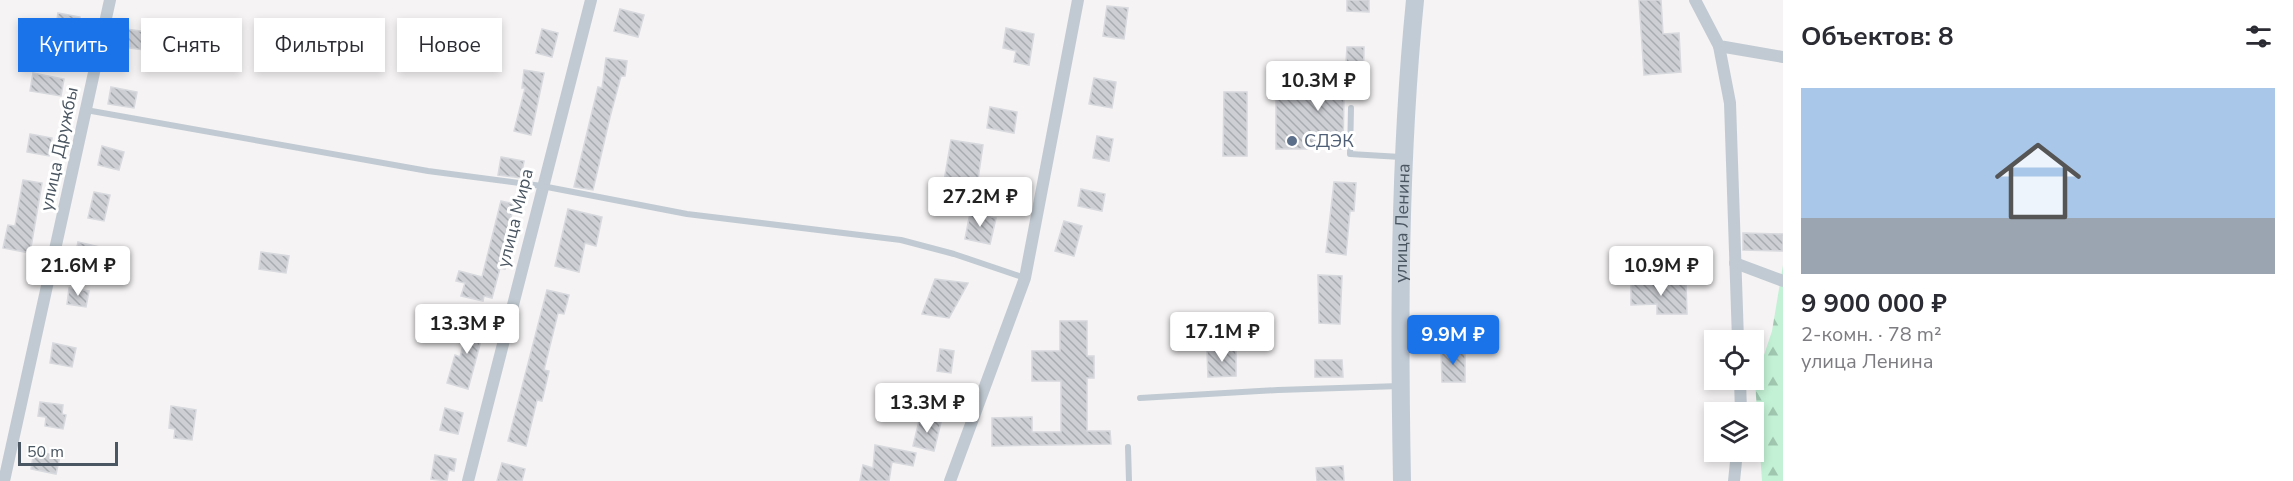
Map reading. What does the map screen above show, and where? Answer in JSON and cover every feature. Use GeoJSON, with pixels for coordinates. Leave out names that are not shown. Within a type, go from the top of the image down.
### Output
{"type":"FeatureCollection","features":[{"type":"Feature","properties":{"kind":"street","name":"улица Дружбы"},"geometry":{"type":"LineString","coordinates":[[4,481],[110,0]]}},
{"type":"Feature","properties":{"kind":"street","name":"улица Мира"},"geometry":{"type":"LineString","coordinates":[[468,481],[591,0]]}},
{"type":"Feature","properties":{"kind":"street"},"geometry":{"type":"LineString","coordinates":[[950,481],[1025,278],[1078,0]]}},
{"type":"Feature","properties":{"kind":"street","name":"улица Ленина"},"geometry":{"type":"LineString","coordinates":[[1402,481],[1404,157],[1415,0]]}},
{"type":"Feature","properties":{"kind":"street"},"geometry":{"type":"LineString","coordinates":[[1695,0],[1719,46],[1730,103],[1738,330]]}},
{"type":"Feature","properties":{"kind":"street"},"geometry":{"type":"LineString","coordinates":[[1719,46],[1783,57]]}},
{"type":"Feature","properties":{"kind":"street"},"geometry":{"type":"LineString","coordinates":[[1735,263],[1783,281]]}},
{"type":"Feature","properties":{"kind":"street"},"geometry":{"type":"LineString","coordinates":[[1734,481],[1736,462]]}},
{"type":"Feature","properties":{"kind":"lane"},"geometry":{"type":"LineString","coordinates":[[1352,108],[1350,154],[1404,157]]}},
{"type":"Feature","properties":{"kind":"lane"},"geometry":{"type":"LineString","coordinates":[[86,110],[428,171],[542,186],[687,214],[901,240],[954,254],[1025,278]]}},
{"type":"Feature","properties":{"kind":"lane"},"geometry":{"type":"LineString","coordinates":[[1140,398],[1401,386]]}},
{"type":"Feature","properties":{"kind":"lane"},"geometry":{"type":"LineString","coordinates":[[1128,447],[1129,481]]}},
{"type":"Feature","properties":{"kind":"green space"},"geometry":{"type":"Polygon","coordinates":[[[1783,265],[1783,481],[1762,481],[1761,462],[1764,462],[1764,402],[1756,402],[1756,390],[1764,390],[1764,355],[1772,331],[1783,265]]]}},
{"type":"Feature","properties":{"kind":"building"},"geometry":{"type":"Polygon","coordinates":[[[1347,0],[1369,0],[1369,12],[1347,11],[1347,0]]]}},
{"type":"Feature","properties":{"kind":"building"},"geometry":{"type":"Polygon","coordinates":[[[1639,0],[1661,0],[1663,34],[1679,33],[1681,72],[1644,75],[1639,0]]]}},
{"type":"Feature","properties":{"kind":"building"},"geometry":{"type":"Polygon","coordinates":[[[1107,6],[1128,8],[1124,39],[1103,36],[1107,6]]]}},
{"type":"Feature","properties":{"kind":"building"},"geometry":{"type":"Polygon","coordinates":[[[620,9],[644,15],[638,37],[614,31],[620,9]]]}},
{"type":"Feature","properties":{"kind":"building"},"geometry":{"type":"Polygon","coordinates":[[[58,13],[80,17],[80,18],[57,18],[58,13]]]}},
{"type":"Feature","properties":{"kind":"building"},"geometry":{"type":"Polygon","coordinates":[[[1006,28],[1034,34],[1029,65],[1014,62],[1016,51],[1003,48],[1006,28]]]}},
{"type":"Feature","properties":{"kind":"building"},"geometry":{"type":"Polygon","coordinates":[[[129,29],[141,31],[141,50],[129,48],[129,29]]]}},
{"type":"Feature","properties":{"kind":"building"},"geometry":{"type":"Polygon","coordinates":[[[542,29],[558,33],[552,57],[536,53],[542,29]]]}},
{"type":"Feature","properties":{"kind":"building"},"geometry":{"type":"Polygon","coordinates":[[[1347,47],[1364,47],[1363,95],[1344,95],[1347,47]]]}},
{"type":"Feature","properties":{"kind":"building"},"geometry":{"type":"Polygon","coordinates":[[[606,58],[627,61],[625,76],[621,76],[593,190],[574,187],[598,87],[602,88],[606,58]]]}},
{"type":"Feature","properties":{"kind":"building"},"geometry":{"type":"Polygon","coordinates":[[[524,70],[544,73],[531,135],[514,131],[525,88],[522,88],[524,70]]]}},
{"type":"Feature","properties":{"kind":"building"},"geometry":{"type":"Polygon","coordinates":[[[33,73],[64,79],[61,96],[30,91],[33,73]]]}},
{"type":"Feature","properties":{"kind":"building"},"geometry":{"type":"Polygon","coordinates":[[[1094,78],[1116,82],[1112,108],[1089,104],[1094,78]]]}},
{"type":"Feature","properties":{"kind":"building"},"geometry":{"type":"Polygon","coordinates":[[[111,87],[137,92],[134,108],[108,104],[111,87]]]}},
{"type":"Feature","properties":{"kind":"building"},"geometry":{"type":"Polygon","coordinates":[[[1224,92],[1247,92],[1247,156],[1223,156],[1224,92]]]}},
{"type":"Feature","properties":{"kind":"building"},"geometry":{"type":"Polygon","coordinates":[[[1276,95],[1344,95],[1343,149],[1276,149],[1276,95]]]}},
{"type":"Feature","properties":{"kind":"building"},"geometry":{"type":"Polygon","coordinates":[[[990,107],[1017,112],[1014,133],[987,128],[990,107]]]}},
{"type":"Feature","properties":{"kind":"building"},"geometry":{"type":"Polygon","coordinates":[[[30,134],[52,138],[49,156],[27,152],[30,134]]]}},
{"type":"Feature","properties":{"kind":"building"},"geometry":{"type":"Polygon","coordinates":[[[1097,136],[1113,139],[1109,161],[1093,158],[1097,136]]]}},
{"type":"Feature","properties":{"kind":"building"},"geometry":{"type":"Polygon","coordinates":[[[951,140],[983,145],[977,186],[944,181],[951,140]]]}},
{"type":"Feature","properties":{"kind":"building"},"geometry":{"type":"Polygon","coordinates":[[[102,146],[124,152],[119,170],[98,165],[102,146]]]}},
{"type":"Feature","properties":{"kind":"building"},"geometry":{"type":"Polygon","coordinates":[[[501,157],[524,161],[521,178],[498,175],[501,157]]]}},
{"type":"Feature","properties":{"kind":"building"},"geometry":{"type":"Polygon","coordinates":[[[23,180],[42,183],[30,253],[3,248],[8,225],[15,226],[23,180]]]}},
{"type":"Feature","properties":{"kind":"building"},"geometry":{"type":"Polygon","coordinates":[[[1334,182],[1356,183],[1354,211],[1350,211],[1346,255],[1326,252],[1334,182]]]}},
{"type":"Feature","properties":{"kind":"building"},"geometry":{"type":"Polygon","coordinates":[[[1081,189],[1105,194],[1102,211],[1078,206],[1081,189]]]}},
{"type":"Feature","properties":{"kind":"building"},"geometry":{"type":"Polygon","coordinates":[[[94,192],[110,195],[104,221],[88,218],[94,192]]]}},
{"type":"Feature","properties":{"kind":"building"},"geometry":{"type":"Polygon","coordinates":[[[501,201],[514,204],[502,258],[507,259],[505,269],[500,268],[492,298],[484,296],[483,301],[461,296],[465,283],[456,281],[459,271],[482,277],[501,201]]]}},
{"type":"Feature","properties":{"kind":"building"},"geometry":{"type":"Polygon","coordinates":[[[568,209],[602,217],[596,246],[585,243],[579,272],[555,266],[568,209]]]}},
{"type":"Feature","properties":{"kind":"building"},"geometry":{"type":"Polygon","coordinates":[[[970,213],[996,218],[990,244],[965,239],[970,213]]]}},
{"type":"Feature","properties":{"kind":"building"},"geometry":{"type":"Polygon","coordinates":[[[1064,221],[1082,226],[1074,256],[1055,251],[1064,221]]]}},
{"type":"Feature","properties":{"kind":"building"},"geometry":{"type":"Polygon","coordinates":[[[1743,233],[1783,234],[1783,251],[1743,250],[1743,233]]]}},
{"type":"Feature","properties":{"kind":"building"},"geometry":{"type":"Polygon","coordinates":[[[78,242],[100,247],[96,265],[74,260],[78,242]]]}},
{"type":"Feature","properties":{"kind":"building"},"geometry":{"type":"Polygon","coordinates":[[[261,252],[289,256],[286,273],[259,269],[261,252]]]}},
{"type":"Feature","properties":{"kind":"building"},"geometry":{"type":"Polygon","coordinates":[[[1318,275],[1342,276],[1340,324],[1319,323],[1318,275]]]}},
{"type":"Feature","properties":{"kind":"building"},"geometry":{"type":"Polygon","coordinates":[[[935,279],[968,283],[949,318],[922,314],[935,279]]]}},
{"type":"Feature","properties":{"kind":"building"},"geometry":{"type":"Polygon","coordinates":[[[1631,284],[1686,284],[1687,314],[1657,314],[1657,304],[1631,305],[1631,284]]]}},
{"type":"Feature","properties":{"kind":"building"},"geometry":{"type":"Polygon","coordinates":[[[69,288],[89,291],[86,307],[67,304],[69,288]]]}},
{"type":"Feature","properties":{"kind":"building"},"geometry":{"type":"Polygon","coordinates":[[[547,290],[569,295],[564,314],[558,313],[544,370],[549,371],[542,401],[537,400],[526,446],[508,441],[547,290]]]}},
{"type":"Feature","properties":{"kind":"building"},"geometry":{"type":"Polygon","coordinates":[[[470,318],[486,322],[468,389],[447,383],[455,355],[460,357],[470,318]]]}},
{"type":"Feature","properties":{"kind":"building"},"geometry":{"type":"Polygon","coordinates":[[[1060,321],[1087,321],[1087,356],[1094,356],[1094,378],[1087,378],[1087,431],[1110,431],[1111,444],[992,446],[992,418],[1032,417],[1032,432],[1061,432],[1061,381],[1032,381],[1032,351],[1060,351],[1060,321]]]}},
{"type":"Feature","properties":{"kind":"building"},"geometry":{"type":"Polygon","coordinates":[[[53,343],[76,348],[72,367],[50,363],[53,343]]]}},
{"type":"Feature","properties":{"kind":"building"},"geometry":{"type":"Polygon","coordinates":[[[940,349],[954,351],[951,373],[937,371],[940,349]]]}},
{"type":"Feature","properties":{"kind":"building"},"geometry":{"type":"Polygon","coordinates":[[[1236,350],[1236,376],[1208,377],[1207,351],[1236,350]]]}},
{"type":"Feature","properties":{"kind":"building"},"geometry":{"type":"Polygon","coordinates":[[[1441,350],[1465,350],[1465,382],[1442,382],[1441,350]]]}},
{"type":"Feature","properties":{"kind":"building"},"geometry":{"type":"Polygon","coordinates":[[[1315,360],[1342,360],[1343,377],[1315,377],[1315,360]]]}},
{"type":"Feature","properties":{"kind":"building"},"geometry":{"type":"Polygon","coordinates":[[[40,402],[63,405],[62,414],[66,415],[63,429],[45,426],[46,417],[38,416],[40,402]]]}},
{"type":"Feature","properties":{"kind":"building"},"geometry":{"type":"Polygon","coordinates":[[[171,406],[196,410],[192,440],[174,438],[175,429],[169,428],[171,406]]]}},
{"type":"Feature","properties":{"kind":"building"},"geometry":{"type":"Polygon","coordinates":[[[445,408],[463,413],[458,434],[440,430],[445,408]]]}},
{"type":"Feature","properties":{"kind":"building"},"geometry":{"type":"Polygon","coordinates":[[[920,417],[941,422],[934,451],[913,446],[920,417]]]}},
{"type":"Feature","properties":{"kind":"building"},"geometry":{"type":"Polygon","coordinates":[[[875,445],[916,453],[913,466],[892,462],[889,481],[860,481],[863,465],[873,468],[875,445]]]}},
{"type":"Feature","properties":{"kind":"building"},"geometry":{"type":"Polygon","coordinates":[[[34,451],[60,456],[56,474],[31,469],[34,451]]]}},
{"type":"Feature","properties":{"kind":"building"},"geometry":{"type":"Polygon","coordinates":[[[435,455],[456,459],[454,471],[449,470],[447,481],[431,479],[435,455]]]}},
{"type":"Feature","properties":{"kind":"building"},"geometry":{"type":"Polygon","coordinates":[[[502,463],[525,469],[522,481],[497,481],[502,463]]]}},
{"type":"Feature","properties":{"kind":"building"},"geometry":{"type":"Polygon","coordinates":[[[1343,466],[1344,481],[1317,481],[1316,468],[1343,466]]]}},
{"type":"Feature","properties":{"kind":"place","name":"СДЭК"},"geometry":{"type":"Point","coordinates":[1292,141]}}]}
